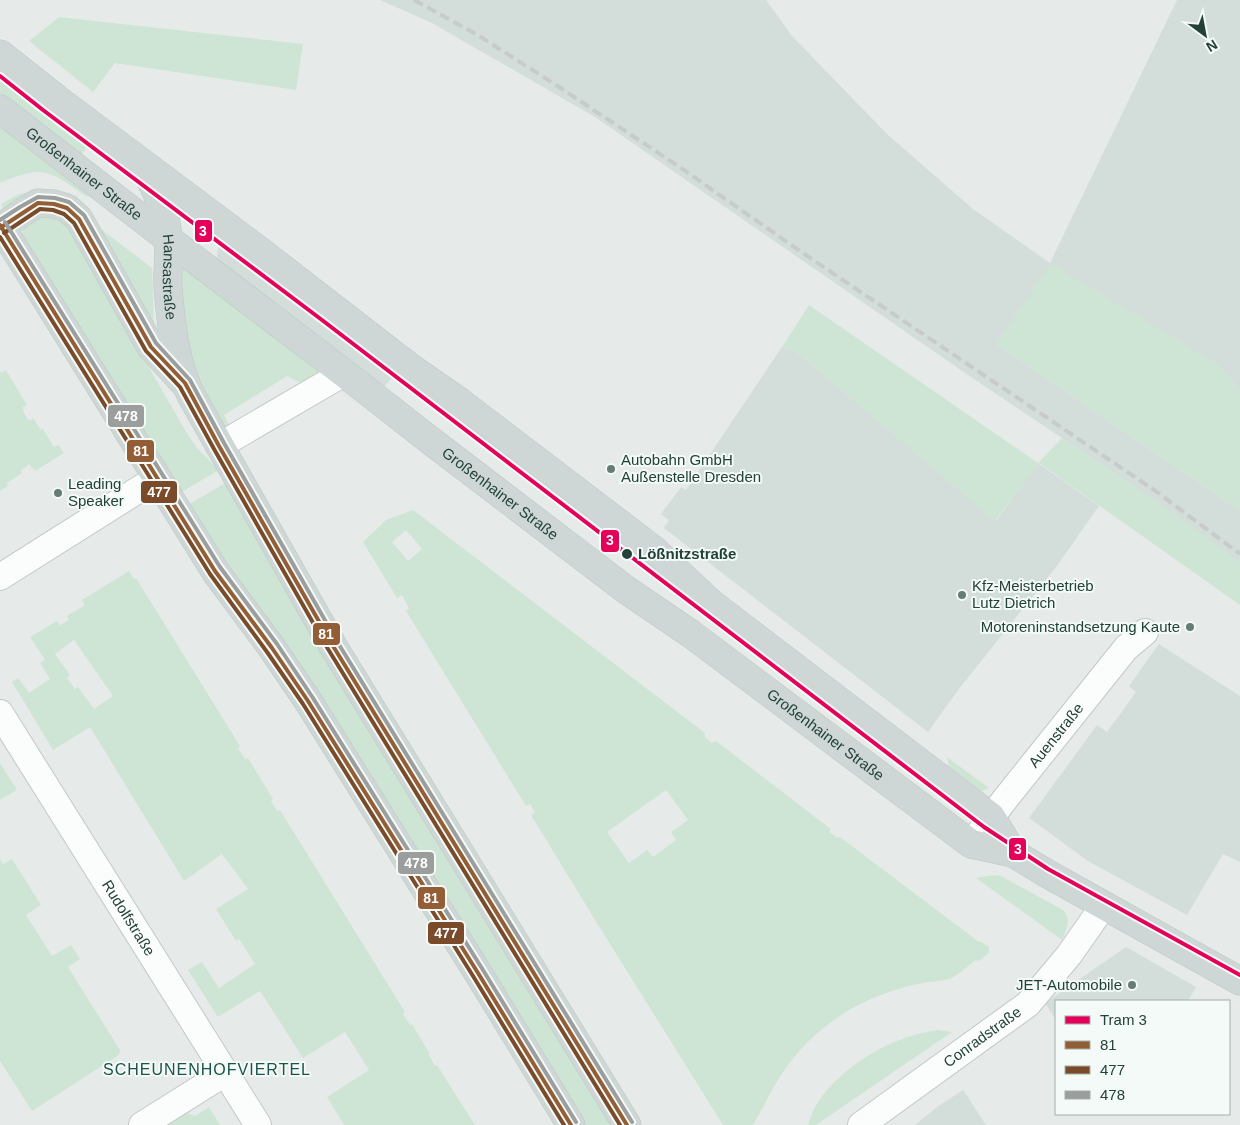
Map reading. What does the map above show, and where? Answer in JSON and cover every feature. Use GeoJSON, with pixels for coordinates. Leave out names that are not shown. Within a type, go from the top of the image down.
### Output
{"type":"FeatureCollection","features":[{"type":"Feature","properties":{"kind":"main road","name":"Hansastraße"},"geometry":{"type":"LineString","coordinates":[[0,54],[138,160],[153,184],[160,198],[168,238],[168,287],[174,341],[184,383],[333,646],[628,1125]]}},
{"type":"Feature","properties":{"kind":"main road","name":"Großenhainer Straße"},"geometry":{"type":"LineString","coordinates":[[0,109],[625,588],[691,634],[971,844],[1014,853],[1046,873],[1240,981]]}},
{"type":"Feature","properties":{"kind":"main road","name":"Großenhainer Straße"},"geometry":{"type":"LineString","coordinates":[[138,160],[648,546],[712,604],[992,817],[1014,853]]}},
{"type":"Feature","properties":{"kind":"main road"},"geometry":{"type":"LineString","coordinates":[[184,383],[151,347],[79,219],[67,208],[54,204],[38,203],[0,227],[148,484],[272,648],[308,701],[571,1125]]}},
{"type":"Feature","properties":{"kind":"street"},"geometry":{"type":"LineString","coordinates":[[219,446],[344,373]]}},
{"type":"Feature","properties":{"kind":"street"},"geometry":{"type":"LineString","coordinates":[[0,577],[148,484]]}},
{"type":"Feature","properties":{"kind":"street","name":"Auenstraße"},"geometry":{"type":"LineString","coordinates":[[971,844],[1126,648],[1145,632]]}},
{"type":"Feature","properties":{"kind":"street","name":"Rudolfstraße"},"geometry":{"type":"LineString","coordinates":[[0,713],[258,1125]]}},
{"type":"Feature","properties":{"kind":"street","name":"Conradstraße"},"geometry":{"type":"LineString","coordinates":[[862,1125],[1028,1004],[1069,955],[1104,905]]}},
{"type":"Feature","properties":{"kind":"street"},"geometry":{"type":"LineString","coordinates":[[142,1125],[225,1073]]}},
{"type":"Feature","properties":{"kind":"shaded area"},"geometry":{"type":"Polygon","coordinates":[[[380,0],[766,0],[792,36],[887,134],[973,209],[1050,263],[1177,0],[1240,0],[1240,390],[1216,363],[996,344],[1240,511],[1240,563],[1129,483],[968,375],[595,117],[432,23],[380,0]]]}},
{"type":"Feature","properties":{"kind":"shaded area"},"geometry":{"type":"Polygon","coordinates":[[[220,237],[397,372],[383,388],[216,261],[220,237]]]}},
{"type":"Feature","properties":{"kind":"shaded area"},"geometry":{"type":"Polygon","coordinates":[[[782,347],[798,353],[996,521],[1038,463],[1099,506],[1056,567],[959,689],[928,732],[664,528],[669,520],[661,514],[681,487],[686,490],[782,347]]]}},
{"type":"Feature","properties":{"kind":"shaded area"},"geometry":{"type":"Polygon","coordinates":[[[1159,644],[1240,696],[1240,862],[1223,854],[1187,915],[1088,861],[1029,818],[1097,725],[1107,732],[1136,692],[1129,686],[1159,644]]]}},
{"type":"Feature","properties":{"kind":"shaded area","name":"JET-Automobile"},"geometry":{"type":"Polygon","coordinates":[[[1126,947],[1196,987],[1189,1000],[1055,1000],[1055,1018],[1045,1003],[1126,947]]]}},
{"type":"Feature","properties":{"kind":"shaded area"},"geometry":{"type":"Polygon","coordinates":[[[963,1090],[986,1125],[915,1125],[937,1107],[963,1090]]]}},
{"type":"Feature","properties":{"kind":"green space"},"geometry":{"type":"Polygon","coordinates":[[[59,17],[303,44],[296,90],[115,63],[93,92],[29,41],[59,17]]]}},
{"type":"Feature","properties":{"kind":"green space"},"geometry":{"type":"Polygon","coordinates":[[[0,67],[92,140],[80,157],[0,97],[0,67]]]}},
{"type":"Feature","properties":{"kind":"green space"},"geometry":{"type":"Polygon","coordinates":[[[0,122],[92,191],[87,197],[57,177],[41,172],[23,175],[0,183],[0,122]]]}},
{"type":"Feature","properties":{"kind":"green space"},"geometry":{"type":"Polygon","coordinates":[[[39,190],[5,211],[1,204],[19,194],[39,190]]]}},
{"type":"Feature","properties":{"kind":"green space"},"geometry":{"type":"Polygon","coordinates":[[[38,215],[62,217],[188,435],[197,448],[219,470],[180,493],[25,244],[23,229],[38,215]]]}},
{"type":"Feature","properties":{"kind":"green space"},"geometry":{"type":"Polygon","coordinates":[[[88,219],[152,268],[154,325],[88,219]]]}},
{"type":"Feature","properties":{"kind":"green space"},"geometry":{"type":"Polygon","coordinates":[[[1051,264],[1216,363],[1240,390],[1240,511],[996,344],[1051,264]]]}},
{"type":"Feature","properties":{"kind":"green space"},"geometry":{"type":"Polygon","coordinates":[[[184,267],[321,372],[303,384],[287,376],[224,415],[231,428],[225,431],[199,383],[191,362],[183,307],[182,270],[184,267]]]}},
{"type":"Feature","properties":{"kind":"green space"},"geometry":{"type":"Polygon","coordinates":[[[809,305],[1038,463],[1062,438],[1197,530],[1240,563],[1240,605],[1039,463],[995,521],[798,353],[782,347],[809,305]]]}},
{"type":"Feature","properties":{"kind":"green space"},"geometry":{"type":"Polygon","coordinates":[[[6,370],[27,405],[23,407],[23,410],[27,419],[31,420],[33,418],[41,430],[43,429],[54,447],[59,445],[64,453],[35,471],[29,464],[21,471],[22,473],[7,483],[8,486],[0,491],[0,372],[6,370]]]}},
{"type":"Feature","properties":{"kind":"green space"},"geometry":{"type":"Polygon","coordinates":[[[227,482],[613,1125],[584,1125],[236,576],[188,505],[227,482]]]}},
{"type":"Feature","properties":{"kind":"green space"},"geometry":{"type":"Polygon","coordinates":[[[413,510],[705,733],[705,737],[712,743],[716,741],[831,829],[829,832],[838,838],[840,837],[979,942],[989,947],[989,953],[951,978],[892,991],[875,997],[844,1013],[816,1034],[792,1060],[777,1081],[753,1125],[723,1125],[531,815],[535,812],[530,804],[526,806],[406,611],[409,608],[402,595],[397,598],[363,542],[386,520],[413,510]],[[406,530],[392,542],[408,561],[422,549],[406,530]],[[666,790],[607,832],[629,863],[647,850],[653,857],[676,840],[671,832],[688,820],[666,790]]]}},
{"type":"Feature","properties":{"kind":"green space"},"geometry":{"type":"Polygon","coordinates":[[[129,571],[134,579],[136,578],[240,746],[238,748],[245,759],[248,758],[273,799],[271,801],[277,811],[280,810],[405,1012],[403,1014],[410,1025],[412,1024],[435,1066],[437,1065],[475,1125],[344,1125],[327,1097],[369,1070],[345,1032],[303,1058],[260,991],[218,1017],[188,970],[202,962],[219,988],[255,964],[239,939],[236,941],[216,909],[248,889],[222,854],[184,881],[90,727],[53,750],[12,682],[18,678],[29,693],[50,679],[40,663],[45,660],[30,637],[57,621],[60,625],[69,620],[67,616],[85,605],[82,600],[129,571]],[[74,640],[55,654],[70,675],[67,678],[75,689],[78,687],[94,709],[113,696],[74,640]]]}},
{"type":"Feature","properties":{"kind":"green space"},"geometry":{"type":"Polygon","coordinates":[[[947,757],[989,788],[980,792],[949,767],[947,757]]]}},
{"type":"Feature","properties":{"kind":"green space"},"geometry":{"type":"Polygon","coordinates":[[[0,763],[17,790],[0,800],[0,763]]]}},
{"type":"Feature","properties":{"kind":"green space"},"geometry":{"type":"Polygon","coordinates":[[[0,859],[3,864],[12,859],[41,905],[26,915],[52,956],[71,945],[80,959],[68,967],[120,1050],[119,1055],[32,1111],[0,1061],[0,859]]]}},
{"type":"Feature","properties":{"kind":"green space"},"geometry":{"type":"Polygon","coordinates":[[[999,875],[1066,913],[1068,921],[1062,940],[976,878],[999,875]]]}},
{"type":"Feature","properties":{"kind":"green space"},"geometry":{"type":"Polygon","coordinates":[[[938,1030],[952,1032],[816,1125],[808,1125],[814,1109],[823,1095],[844,1073],[857,1063],[897,1041],[917,1034],[938,1030]]]}},
{"type":"Feature","properties":{"kind":"green space"},"geometry":{"type":"Polygon","coordinates":[[[209,1107],[220,1125],[157,1125],[180,1110],[195,1116],[209,1107]]]}},
{"type":"Feature","properties":{"kind":"railway"},"geometry":{"type":"LineString","coordinates":[[414,0],[476,34],[681,168],[797,249],[1157,492],[1240,554]]}},
{"type":"Feature","properties":{"kind":"tram line","name":"3"},"geometry":{"type":"LineString","coordinates":[[0,76],[984,827],[1048,869],[1240,975]]}},
{"type":"Feature","properties":{"kind":"transit line","name":"478"},"geometry":{"type":"LineString","coordinates":[[0,220],[38,197],[55,198],[69,202],[84,215],[156,343],[190,380],[338,643],[632,1122]]}},
{"type":"Feature","properties":{"kind":"transit line","name":"81"},"geometry":{"type":"LineString","coordinates":[[0,228],[38,203],[54,204],[67,208],[79,219],[151,347],[185,383],[333,646],[627,1125]]}},
{"type":"Feature","properties":{"kind":"transit line","name":"477"},"geometry":{"type":"LineString","coordinates":[[4,233],[40,209],[53,210],[64,214],[74,223],[146,351],[180,387],[328,649],[620,1125]]}},
{"type":"Feature","properties":{"kind":"transit line","name":"478"},"geometry":{"type":"LineString","coordinates":[[5,222],[220,567],[277,644],[313,698],[576,1122]]}},
{"type":"Feature","properties":{"kind":"transit line","name":"81"},"geometry":{"type":"LineString","coordinates":[[0,225],[215,571],[272,648],[308,701],[571,1125]]}},
{"type":"Feature","properties":{"kind":"transit line","name":"477"},"geometry":{"type":"LineString","coordinates":[[0,237],[210,574],[303,704],[564,1125]]}},
{"type":"Feature","properties":{"kind":"place","name":"Autobahn GmbH Außenstelle Dresden"},"geometry":{"type":"Point","coordinates":[611,469]}},
{"type":"Feature","properties":{"kind":"place","name":"Leading Speaker"},"geometry":{"type":"Point","coordinates":[58,493]}},
{"type":"Feature","properties":{"kind":"place","name":"Lößnitzstraße"},"geometry":{"type":"Point","coordinates":[627,554]}},
{"type":"Feature","properties":{"kind":"place","name":"Kfz-Meisterbetrieb Lutz Dietrich"},"geometry":{"type":"Point","coordinates":[962,595]}},
{"type":"Feature","properties":{"kind":"place","name":"Motoreninstandsetzung Kaute"},"geometry":{"type":"Point","coordinates":[1190,627]}},
{"type":"Feature","properties":{"kind":"place","name":"JET-Automobile"},"geometry":{"type":"Point","coordinates":[1132,985]}},
{"type":"Feature","properties":{"kind":"district","name":"SCHEUNENHOFVIERTEL"},"geometry":{"type":"Point","coordinates":[207,1069]}}]}
